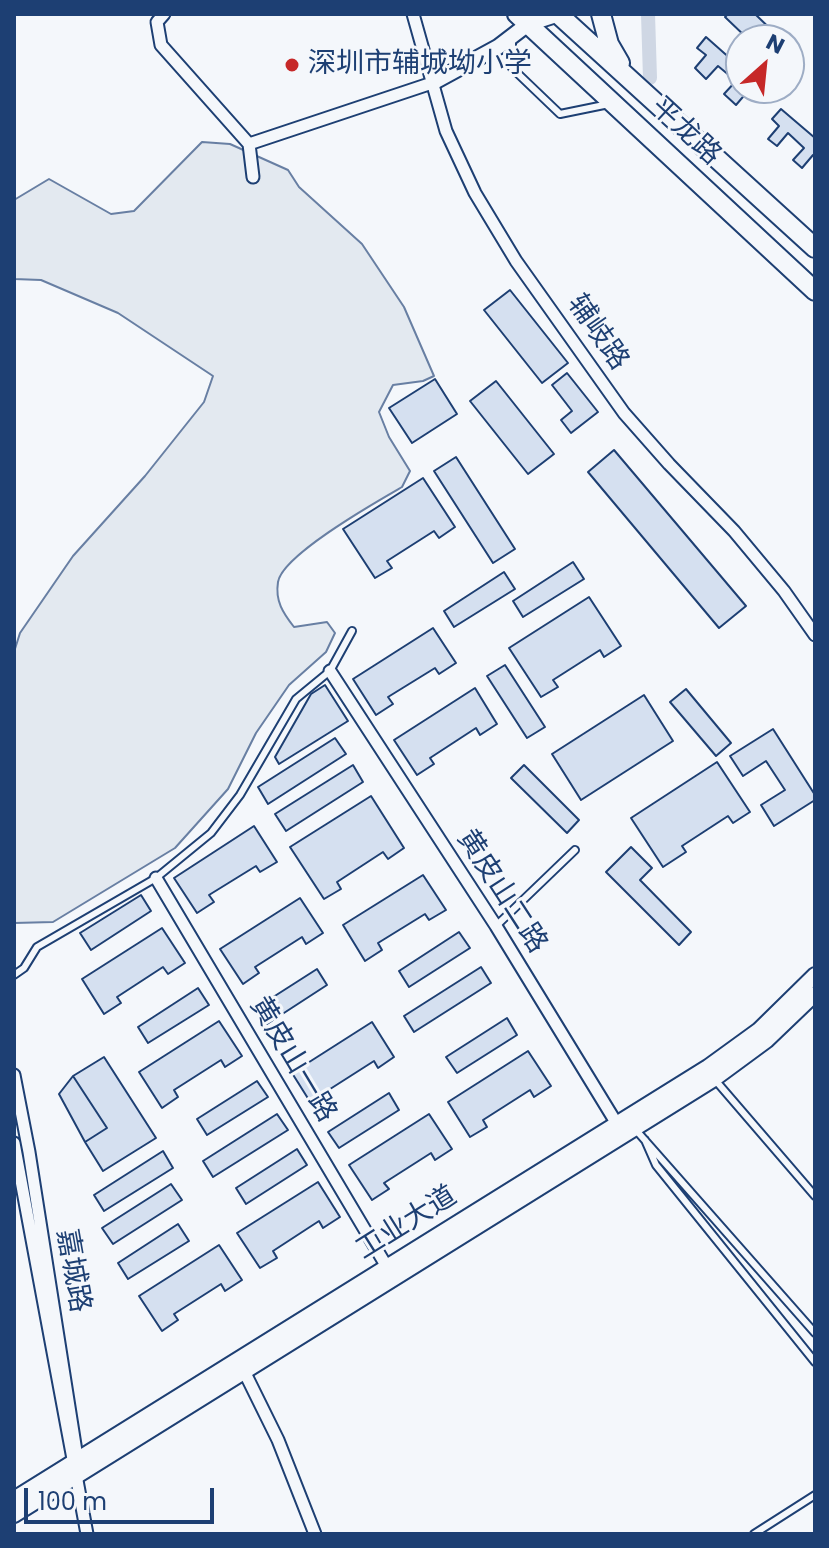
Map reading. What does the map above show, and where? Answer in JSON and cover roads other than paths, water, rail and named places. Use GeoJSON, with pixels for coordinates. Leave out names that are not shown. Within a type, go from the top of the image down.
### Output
{"type":"FeatureCollection","features":[{"type":"Feature","properties":{"kind":"main road","name":"平龙路"},"geometry":{"type":"LineString","coordinates":[[559,14],[815,248]]}},
{"type":"Feature","properties":{"kind":"main road"},"geometry":{"type":"LineString","coordinates":[[601,14],[609,44],[638,87]]}},
{"type":"Feature","properties":{"kind":"main road","name":"平龙路"},"geometry":{"type":"LineString","coordinates":[[526,17],[612,103],[815,291]]}},
{"type":"Feature","properties":{"kind":"street"},"geometry":{"type":"LineString","coordinates":[[164,14],[157,22],[161,45],[249,144],[253,177]]}},
{"type":"Feature","properties":{"kind":"street","name":"辅岐路"},"geometry":{"type":"LineString","coordinates":[[413,14],[446,131],[459,162],[516,261],[624,413],[734,531],[784,591],[815,635]]}},
{"type":"Feature","properties":{"kind":"street"},"geometry":{"type":"LineString","coordinates":[[249,144],[432,83],[498,47],[526,17],[559,14]]}},
{"type":"Feature","properties":{"kind":"street","name":"黄皮山二路"},"geometry":{"type":"LineString","coordinates":[[330,671],[496,926],[617,1124]]}},
{"type":"Feature","properties":{"kind":"street","name":"黄皮山一路"},"geometry":{"type":"LineString","coordinates":[[156,878],[387,1267]]}},
{"type":"Feature","properties":{"kind":"street","name":"工业大道"},"geometry":{"type":"LineString","coordinates":[[14,1499],[76,1466],[241,1365],[640,1134],[759,1030],[815,975]]}},
{"type":"Feature","properties":{"kind":"street","name":"工业大道"},"geometry":{"type":"LineString","coordinates":[[241,1365],[387,1267],[617,1124],[767,1040],[815,994]]}},
{"type":"Feature","properties":{"kind":"street","name":"嘉城路"},"geometry":{"type":"LineString","coordinates":[[14,1075],[20,1157],[87,1534]]}},
{"type":"Feature","properties":{"kind":"street"},"geometry":{"type":"LineString","coordinates":[[617,1124],[640,1134]]}},
{"type":"Feature","properties":{"kind":"street","name":"嘉城路"},"geometry":{"type":"LineString","coordinates":[[14,1143],[20,1157]]}},
{"type":"Feature","properties":{"kind":"street"},"geometry":{"type":"LineString","coordinates":[[241,1365],[278,1440],[315,1534]]}},
{"type":"Feature","properties":{"kind":"street","name":"工业大道"},"geometry":{"type":"LineString","coordinates":[[14,1515],[76,1466]]}},
{"type":"Feature","properties":{"kind":"lane"},"geometry":{"type":"LineString","coordinates":[[512,35],[512,68],[560,114],[612,103]]}},
{"type":"Feature","properties":{"kind":"lane"},"geometry":{"type":"LineString","coordinates":[[14,975],[24,968],[37,947],[156,878],[211,833],[240,795],[296,699],[330,671],[352,631]]}},
{"type":"Feature","properties":{"kind":"lane"},"geometry":{"type":"LineString","coordinates":[[496,926],[575,850]]}},
{"type":"Feature","properties":{"kind":"lane"},"geometry":{"type":"LineString","coordinates":[[711,1073],[815,1196]]}},
{"type":"Feature","properties":{"kind":"lane"},"geometry":{"type":"LineString","coordinates":[[640,1134],[815,1333]]}},
{"type":"Feature","properties":{"kind":"lane"},"geometry":{"type":"LineString","coordinates":[[640,1134],[656,1165],[815,1362]]}},
{"type":"Feature","properties":{"kind":"lane"},"geometry":{"type":"LineString","coordinates":[[754,1534],[815,1495]]}},
{"type":"Feature","properties":{"kind":"waterway"},"geometry":{"type":"LineString","coordinates":[[648,14],[650,78]]}},
{"type":"Feature","properties":{"kind":"place","name":"深圳市辅城坳小学"},"geometry":{"type":"Point","coordinates":[292,65]}}]}
